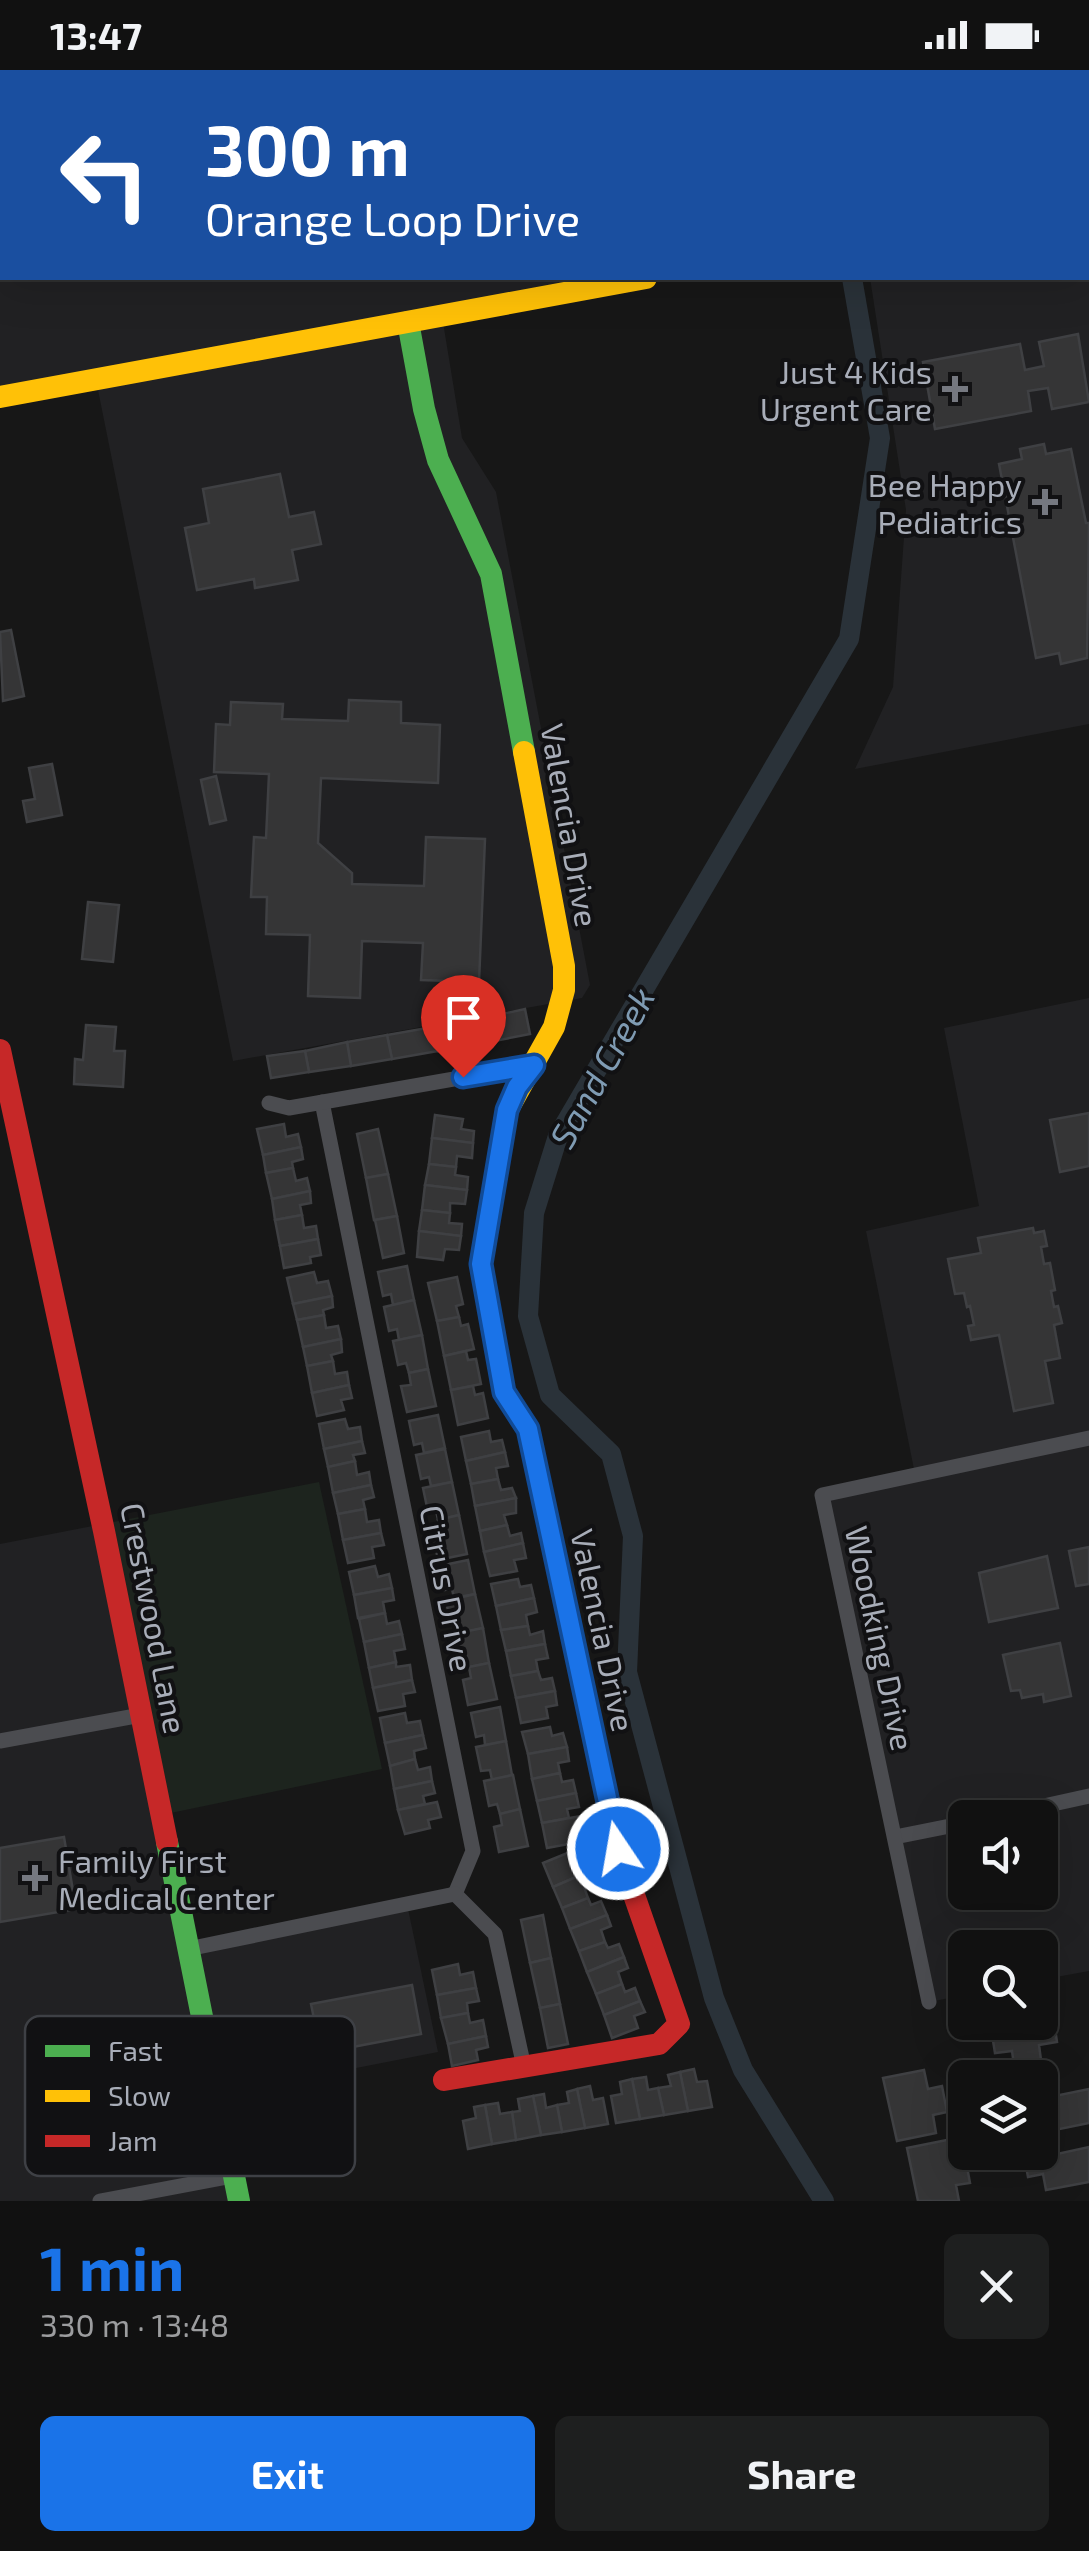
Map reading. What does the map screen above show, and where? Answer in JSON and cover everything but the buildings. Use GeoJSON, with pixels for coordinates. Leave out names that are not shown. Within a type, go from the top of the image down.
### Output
{"type":"FeatureCollection","features":[{"type":"Feature","properties":{"kind":"street"},"geometry":{"type":"LineString","coordinates":[[0,397],[635,280]]}},
{"type":"Feature","properties":{"kind":"street","name":"Valencia Drive"},"geometry":{"type":"LineString","coordinates":[[408,322],[439,463],[491,574],[564,966],[561,1017],[507,1110],[481,1264],[504,1392],[528,1429],[618,1849],[679,2024],[658,2044],[444,2080]]}},
{"type":"Feature","properties":{"kind":"street","name":"Crestwood Lane"},"geometry":{"type":"LineString","coordinates":[[0,1050],[201,2016]]}},
{"type":"Feature","properties":{"kind":"street"},"geometry":{"type":"LineString","coordinates":[[270,1103],[288,1108],[534,1065]]}},
{"type":"Feature","properties":{"kind":"street","name":"Citrus Drive"},"geometry":{"type":"LineString","coordinates":[[322,1102],[473,1852],[456,1894]]}},
{"type":"Feature","properties":{"kind":"street","name":"Woodking Drive"},"geometry":{"type":"LineString","coordinates":[[929,2002],[822,1495],[1089,1438]]}},
{"type":"Feature","properties":{"kind":"street"},"geometry":{"type":"LineString","coordinates":[[0,1741],[141,1715]]}},
{"type":"Feature","properties":{"kind":"street"},"geometry":{"type":"LineString","coordinates":[[1058,1803],[1089,1796]]}},
{"type":"Feature","properties":{"kind":"street"},"geometry":{"type":"LineString","coordinates":[[895,1838],[948,1826]]}},
{"type":"Feature","properties":{"kind":"street"},"geometry":{"type":"LineString","coordinates":[[188,1950],[456,1894],[495,1934],[524,2067]]}},
{"type":"Feature","properties":{"kind":"street"},"geometry":{"type":"LineString","coordinates":[[100,2201],[234,2176]]}},
{"type":"Feature","properties":{"kind":"street","name":"Crestwood Lane"},"geometry":{"type":"LineString","coordinates":[[234,2176],[239,2201]]}},
{"type":"Feature","properties":{"kind":"shaded area"},"geometry":{"type":"Polygon","coordinates":[[[0,280],[636,280],[442,316],[462,438],[496,492],[590,985],[582,998],[233,1061],[96,380],[0,397],[0,280]]]}},
{"type":"Feature","properties":{"kind":"shaded area"},"geometry":{"type":"Polygon","coordinates":[[[870,280],[1089,280],[1089,724],[855,769],[893,687],[906,510],[870,280]]]}},
{"type":"Feature","properties":{"kind":"shaded area"},"geometry":{"type":"Polygon","coordinates":[[[1089,998],[1089,1971],[1058,1977],[1058,1930],[948,1930],[948,1998],[929,2002],[822,1495],[915,1474],[866,1231],[979,1206],[944,1028],[1089,998]]]}},
{"type":"Feature","properties":{"kind":"shaded area"},"geometry":{"type":"Polygon","coordinates":[[[319,1482],[382,1769],[161,1815],[103,1524],[319,1482]]]}},
{"type":"Feature","properties":{"kind":"shaded area"},"geometry":{"type":"Polygon","coordinates":[[[103,1524],[188,1949],[407,1904],[438,2052],[355,2068],[355,2016],[25,2016],[25,2176],[235,2176],[240,2201],[0,2201],[0,1544],[103,1524]]]}},
{"type":"Feature","properties":{"kind":"waterway","name":"Sand Creek"},"geometry":{"type":"LineString","coordinates":[[824,2201],[743,2070],[714,1998],[627,1672],[633,1536],[611,1454],[550,1395],[528,1316],[534,1213],[558,1136],[849,639],[880,438],[852,280]]}},
{"type":"Feature","properties":{"kind":"traffic: fast"},"geometry":{"type":"LineString","coordinates":[[408,322],[438,460],[491,574],[524,752]]}},
{"type":"Feature","properties":{"kind":"traffic: fast"},"geometry":{"type":"LineString","coordinates":[[167,1842],[202,2016]]}},
{"type":"Feature","properties":{"kind":"traffic: fast"},"geometry":{"type":"LineString","coordinates":[[234,2176],[239,2201]]}},
{"type":"Feature","properties":{"kind":"traffic: slow"},"geometry":{"type":"LineString","coordinates":[[0,397],[635,280]]}},
{"type":"Feature","properties":{"kind":"traffic: slow"},"geometry":{"type":"LineString","coordinates":[[524,752],[564,966],[564,990],[554,1027],[507,1111],[481,1264],[504,1392],[528,1429],[542,1496]]}},
{"type":"Feature","properties":{"kind":"traffic: jam"},"geometry":{"type":"LineString","coordinates":[[0,1050],[167,1842]]}},
{"type":"Feature","properties":{"kind":"traffic: jam"},"geometry":{"type":"LineString","coordinates":[[444,2080],[659,2044],[679,2024],[618,1849],[542,1496]]}},
{"type":"Feature","properties":{"kind":"place","name":"Just 4 Kids Urgent Care"},"geometry":{"type":"Point","coordinates":[955,389]}},
{"type":"Feature","properties":{"kind":"place","name":"Bee Happy Pediatrics"},"geometry":{"type":"Point","coordinates":[1045,502]}},
{"type":"Feature","properties":{"kind":"place","name":"Family First Medical Center"},"geometry":{"type":"Point","coordinates":[35,1878]}},
{"type":"Feature","properties":{"kind":"route"},"geometry":{"type":"LineString","coordinates":[[463,1077],[534,1065],[517,1087],[507,1110],[481,1264],[504,1392],[528,1429],[618,1849]]}}]}
